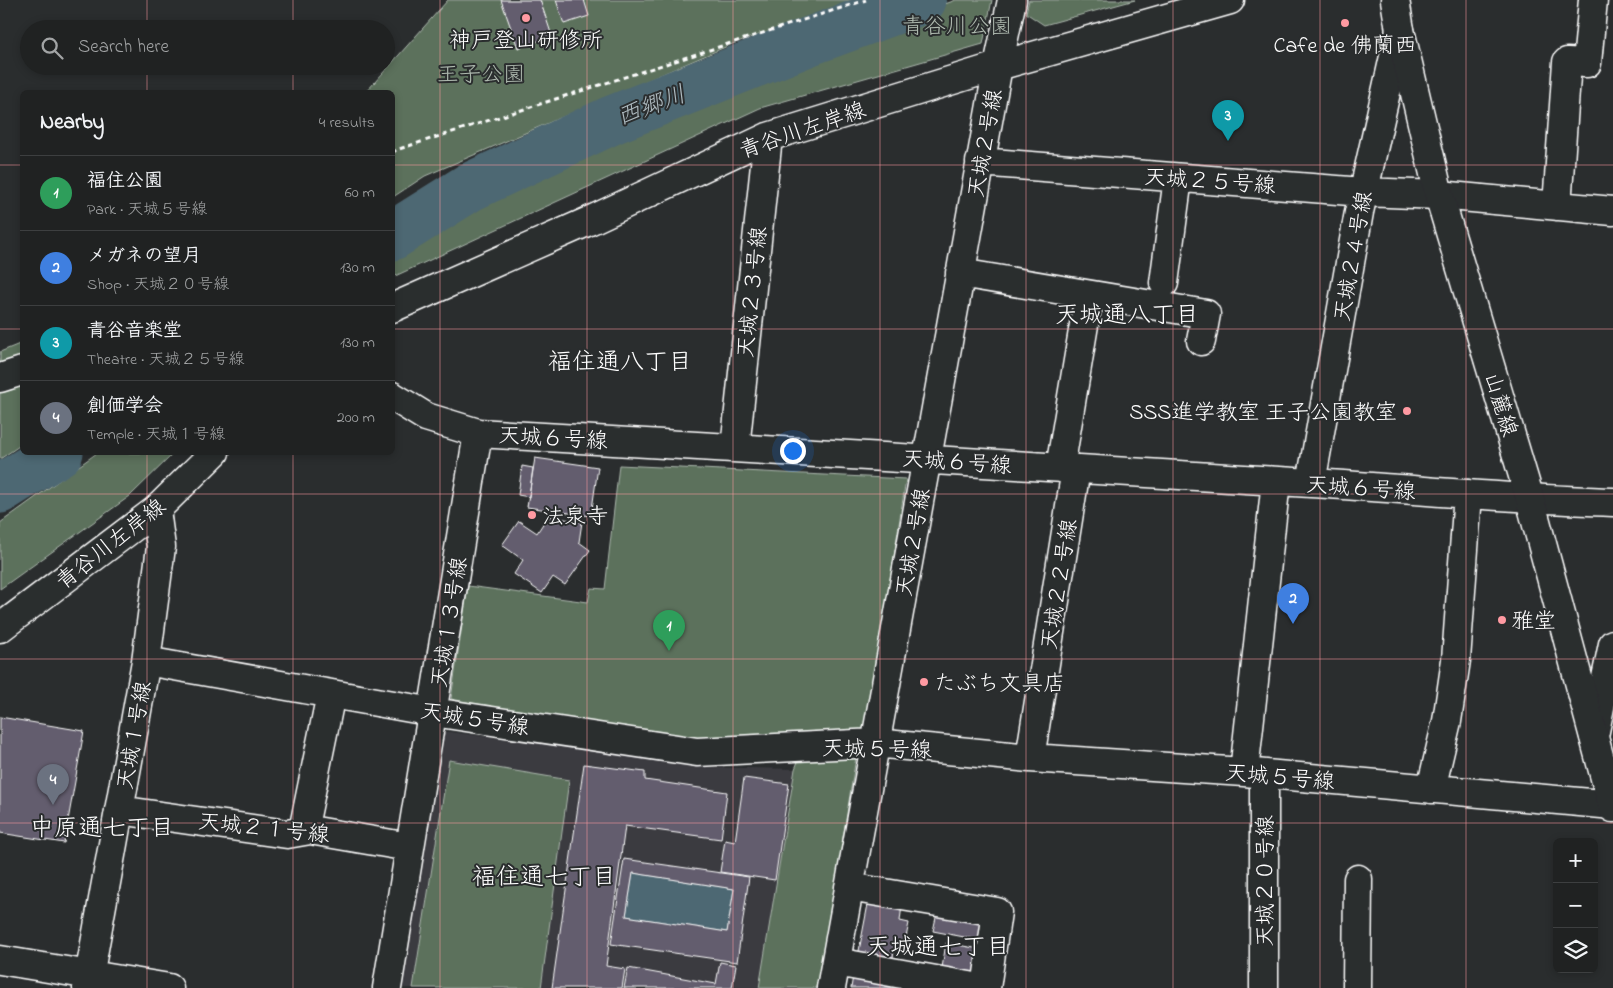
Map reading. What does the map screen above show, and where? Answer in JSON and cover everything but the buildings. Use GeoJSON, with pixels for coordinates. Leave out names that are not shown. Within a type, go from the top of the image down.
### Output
{"type":"FeatureCollection","features":[{"type":"Feature","properties":{"kind":"street","name":"天城２号線"},"geometry":{"type":"LineString","coordinates":[[831,988],[928,459],[980,162],[1012,0]]}},
{"type":"Feature","properties":{"kind":"street","name":"青谷川左岸線"},"geometry":{"type":"LineString","coordinates":[[395,307],[589,221],[768,137],[998,66],[1230,0]]}},
{"type":"Feature","properties":{"kind":"street","name":"山麓線"},"geometry":{"type":"LineString","coordinates":[[1395,0],[1400,30],[1439,195],[1530,499],[1613,806]]}},
{"type":"Feature","properties":{"kind":"street"},"geometry":{"type":"LineString","coordinates":[[1557,206],[1567,62],[1587,63],[1593,0]]}},
{"type":"Feature","properties":{"kind":"street","name":"天城２４号線"},"geometry":{"type":"LineString","coordinates":[[1311,483],[1363,192],[1400,30]]}},
{"type":"Feature","properties":{"kind":"street","name":"天城２３号線"},"geometry":{"type":"LineString","coordinates":[[735,448],[768,137]]}},
{"type":"Feature","properties":{"kind":"street","name":"天城２５号線"},"geometry":{"type":"LineString","coordinates":[[980,162],[1363,192],[1439,195],[1613,211]]}},
{"type":"Feature","properties":{"kind":"street"},"geometry":{"type":"LineString","coordinates":[[1163,295],[1178,178]]}},
{"type":"Feature","properties":{"kind":"street"},"geometry":{"type":"LineString","coordinates":[[960,273],[1089,295],[1163,295],[1206,314],[1201,341]]}},
{"type":"Feature","properties":{"kind":"street","name":"天城２２号線"},"geometry":{"type":"LineString","coordinates":[[1030,758],[1089,295]]}},
{"type":"Feature","properties":{"kind":"street"},"geometry":{"type":"LineString","coordinates":[[0,378],[20,372]]}},
{"type":"Feature","properties":{"kind":"street","name":"天城６号線"},"geometry":{"type":"LineString","coordinates":[[395,398],[426,417],[478,433],[1311,483],[1530,499],[1613,502]]}},
{"type":"Feature","properties":{"kind":"street","name":"天城１３号線"},"geometry":{"type":"LineString","coordinates":[[387,988],[478,433]]}},
{"type":"Feature","properties":{"kind":"street","name":"青谷川左岸線"},"geometry":{"type":"LineString","coordinates":[[0,628],[156,510],[211,455]]}},
{"type":"Feature","properties":{"kind":"street","name":"天城２０号線"},"geometry":{"type":"LineString","coordinates":[[1264,988],[1254,773],[1276,481]]}},
{"type":"Feature","properties":{"kind":"street"},"geometry":{"type":"LineString","coordinates":[[1431,789],[1447,721],[1456,660],[1468,494]]}},
{"type":"Feature","properties":{"kind":"street","name":"天城１号線"},"geometry":{"type":"LineString","coordinates":[[88,981],[146,661],[160,546],[156,510]]}},
{"type":"Feature","properties":{"kind":"street"},"geometry":{"type":"LineString","coordinates":[[1594,736],[1613,644]]}},
{"type":"Feature","properties":{"kind":"street","name":"天城５号線"},"geometry":{"type":"LineString","coordinates":[[146,661],[433,712],[697,752],[876,743],[1030,758],[1254,773],[1613,806]]}},
{"type":"Feature","properties":{"kind":"street"},"geometry":{"type":"LineString","coordinates":[[304,831],[331,694]]}},
{"type":"Feature","properties":{"kind":"street","name":"天城２１号線"},"geometry":{"type":"LineString","coordinates":[[119,810],[287,834],[310,830],[409,847]]}},
{"type":"Feature","properties":{"kind":"street"},"geometry":{"type":"LineString","coordinates":[[1358,879],[1358,988]]}},
{"type":"Feature","properties":{"kind":"street"},"geometry":{"type":"LineString","coordinates":[[849,887],[997,912],[986,988]]}},
{"type":"Feature","properties":{"kind":"street"},"geometry":{"type":"LineString","coordinates":[[0,960],[88,981],[169,988]]}},
{"type":"Feature","properties":{"kind":"street"},"geometry":{"type":"LineString","coordinates":[[836,962],[980,988]]}},
{"type":"Feature","properties":{"kind":"path"},"geometry":{"type":"LineString","coordinates":[[395,151],[866,0]]}},
{"type":"Feature","properties":{"kind":"shaded area"},"geometry":{"type":"Polygon","coordinates":[[[443,731],[585,749],[697,767],[795,769],[759,988],[402,988],[443,731]]]}},
{"type":"Feature","properties":{"kind":"green space","name":"王子公園"},"geometry":{"type":"Polygon","coordinates":[[[448,0],[866,0],[737,42],[425,176],[395,196],[395,90],[368,90],[381,75],[395,75],[395,59],[448,0]]]}},
{"type":"Feature","properties":{"kind":"green space","name":"青谷川公園"},"geometry":{"type":"Polygon","coordinates":[[[956,0],[992,0],[983,44],[760,108],[395,276],[395,252],[496,185],[743,78],[956,0]]]}},
{"type":"Feature","properties":{"kind":"green space","name":"青谷川公園"},"geometry":{"type":"Polygon","coordinates":[[[1029,0],[1135,0],[1044,25],[1026,13],[1029,0]]]}},
{"type":"Feature","properties":{"kind":"green space"},"geometry":{"type":"Polygon","coordinates":[[[20,344],[20,445],[0,459],[0,352],[20,344]]]}},
{"type":"Feature","properties":{"kind":"green space"},"geometry":{"type":"Polygon","coordinates":[[[94,455],[172,455],[130,496],[0,589],[0,523],[94,455]]]}},
{"type":"Feature","properties":{"kind":"green space"},"geometry":{"type":"Polygon","coordinates":[[[619,465],[906,479],[867,731],[687,744],[451,699],[468,586],[588,602],[591,588],[605,589],[619,465]]]}},
{"type":"Feature","properties":{"kind":"green space"},"geometry":{"type":"Polygon","coordinates":[[[856,757],[819,988],[759,988],[795,769],[799,759],[856,757]]]}},
{"type":"Feature","properties":{"kind":"green space"},"geometry":{"type":"Polygon","coordinates":[[[449,760],[569,780],[541,988],[413,988],[449,760]]]}},
{"type":"Feature","properties":{"kind":"water"},"geometry":{"type":"Polygon","coordinates":[[[633,873],[734,889],[727,932],[626,916],[633,873]]]}},
{"type":"Feature","properties":{"kind":"waterway","name":"西郷川"},"geometry":{"type":"LineString","coordinates":[[395,234],[470,187],[612,120],[810,41],[922,0]]}},
{"type":"Feature","properties":{"kind":"waterway","name":"西郷川"},"geometry":{"type":"LineString","coordinates":[[0,489],[54,455]]}},
{"type":"Feature","properties":{"kind":"place","name":"神戸登山研修所"},"geometry":{"type":"Point","coordinates":[526,18]}},
{"type":"Feature","properties":{"kind":"place","name":"Cafe de 佛蘭西"},"geometry":{"type":"Point","coordinates":[1345,23]}},
{"type":"Feature","properties":{"kind":"place","name":"青谷音楽堂"},"geometry":{"type":"Point","coordinates":[1228,141]}},
{"type":"Feature","properties":{"kind":"place","name":"SSS進学教室 王子公園教室"},"geometry":{"type":"Point","coordinates":[1407,411]}},
{"type":"Feature","properties":{"kind":"place","name":"法泉寺"},"geometry":{"type":"Point","coordinates":[532,515]}},
{"type":"Feature","properties":{"kind":"place","name":"雅堂"},"geometry":{"type":"Point","coordinates":[1502,620]}},
{"type":"Feature","properties":{"kind":"place","name":"メガネの望月"},"geometry":{"type":"Point","coordinates":[1293,624]}},
{"type":"Feature","properties":{"kind":"place","name":"福住公園"},"geometry":{"type":"Point","coordinates":[669,651]}},
{"type":"Feature","properties":{"kind":"place","name":"たぶち文具店"},"geometry":{"type":"Point","coordinates":[924,682]}},
{"type":"Feature","properties":{"kind":"place","name":"創価学会"},"geometry":{"type":"Point","coordinates":[53,805]}},
{"type":"Feature","properties":{"kind":"district","name":"天城通八丁目"},"geometry":{"type":"Point","coordinates":[1127,314]}},
{"type":"Feature","properties":{"kind":"district","name":"福住通八丁目"},"geometry":{"type":"Point","coordinates":[620,361]}},
{"type":"Feature","properties":{"kind":"district","name":"中原通七丁目"},"geometry":{"type":"Point","coordinates":[102,827]}},
{"type":"Feature","properties":{"kind":"district","name":"福住通七丁目"},"geometry":{"type":"Point","coordinates":[544,876]}},
{"type":"Feature","properties":{"kind":"district","name":"天城通七丁目"},"geometry":{"type":"Point","coordinates":[938,946]}}]}
